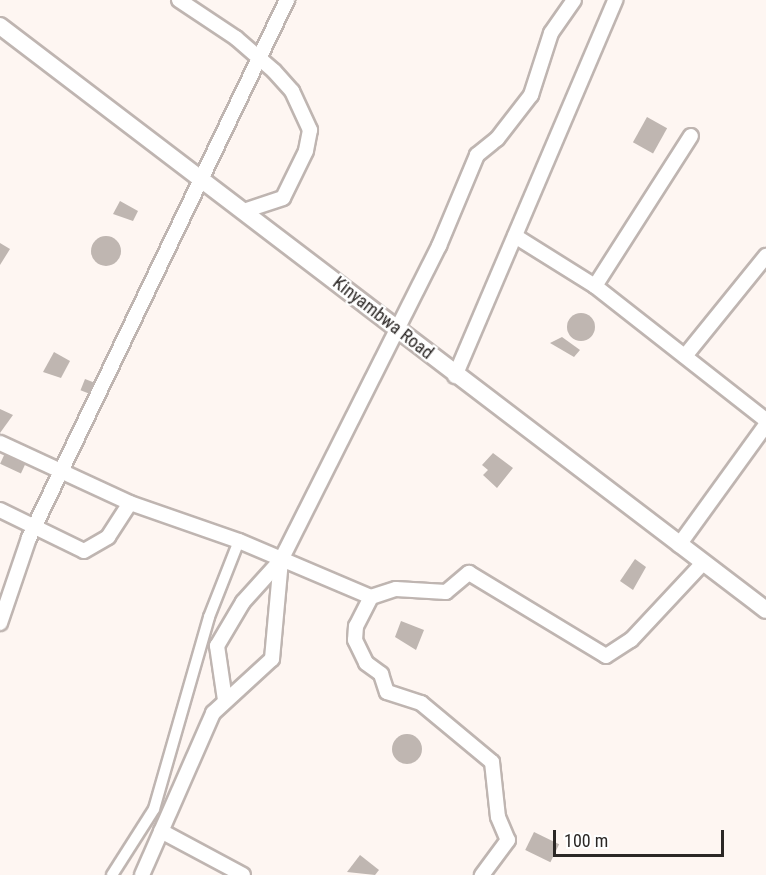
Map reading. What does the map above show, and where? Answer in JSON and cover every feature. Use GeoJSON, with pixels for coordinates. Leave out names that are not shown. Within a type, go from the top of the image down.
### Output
{"type":"FeatureCollection","features":[{"type":"Feature","properties":{"kind":"street"},"geometry":{"type":"LineString","coordinates":[[179,0],[258,57],[292,91],[310,130],[300,167],[283,198],[244,211]]}},
{"type":"Feature","properties":{"kind":"street"},"geometry":{"type":"LineString","coordinates":[[0,623],[34,527],[61,468],[287,0]]}},
{"type":"Feature","properties":{"kind":"street"},"geometry":{"type":"LineString","coordinates":[[225,700],[217,646],[243,602],[281,560],[398,330],[477,155],[531,95],[551,33],[574,0]]}},
{"type":"Feature","properties":{"kind":"street"},"geometry":{"type":"LineString","coordinates":[[455,376],[615,0]]}},
{"type":"Feature","properties":{"kind":"street","name":"Kinyambwa Road"},"geometry":{"type":"LineString","coordinates":[[0,26],[244,211],[455,376],[766,610]]}},
{"type":"Feature","properties":{"kind":"street"},"geometry":{"type":"LineString","coordinates":[[595,286],[691,136]]}},
{"type":"Feature","properties":{"kind":"street"},"geometry":{"type":"LineString","coordinates":[[515,236],[595,286],[766,420]]}},
{"type":"Feature","properties":{"kind":"street"},"geometry":{"type":"LineString","coordinates":[[685,356],[766,256]]}},
{"type":"Feature","properties":{"kind":"street"},"geometry":{"type":"LineString","coordinates":[[679,545],[766,425]]}},
{"type":"Feature","properties":{"kind":"street"},"geometry":{"type":"LineString","coordinates":[[0,443],[61,468],[130,503],[239,541],[371,597],[396,589],[446,592],[469,573],[606,656],[631,640],[702,563]]}},
{"type":"Feature","properties":{"kind":"street"},"geometry":{"type":"LineString","coordinates":[[0,510],[84,551],[108,537],[130,503]]}},
{"type":"Feature","properties":{"kind":"street"},"geometry":{"type":"LineString","coordinates":[[112,875],[154,809],[209,617],[239,541]]}},
{"type":"Feature","properties":{"kind":"street"},"geometry":{"type":"LineString","coordinates":[[142,875],[213,713],[272,659],[281,560]]}},
{"type":"Feature","properties":{"kind":"street"},"geometry":{"type":"LineString","coordinates":[[371,597],[356,626],[355,640],[366,663],[381,674],[387,692],[422,703],[492,762],[498,817],[508,840],[482,875]]}},
{"type":"Feature","properties":{"kind":"street"},"geometry":{"type":"LineString","coordinates":[[161,831],[243,875]]}},
{"type":"Feature","properties":{"kind":"building"},"geometry":{"type":"Polygon","coordinates":[[[647,117],[667,128],[653,154],[633,142],[647,117]]]}},
{"type":"Feature","properties":{"kind":"building"},"geometry":{"type":"Polygon","coordinates":[[[120,201],[138,211],[133,221],[113,214],[120,201]]]}},
{"type":"Feature","properties":{"kind":"building"},"geometry":{"type":"Polygon","coordinates":[[[106,236],[112,237],[120,245],[120,257],[112,265],[106,266],[100,265],[92,257],[91,251],[92,245],[100,237],[106,236]]]}},
{"type":"Feature","properties":{"kind":"building"},"geometry":{"type":"Polygon","coordinates":[[[0,243],[10,249],[0,265],[0,243]]]}},
{"type":"Feature","properties":{"kind":"building"},"geometry":{"type":"Polygon","coordinates":[[[581,313],[591,317],[595,327],[591,337],[581,341],[571,337],[567,327],[571,317],[581,313]]]}},
{"type":"Feature","properties":{"kind":"building"},"geometry":{"type":"Polygon","coordinates":[[[562,337],[580,350],[574,357],[550,343],[562,337]]]}},
{"type":"Feature","properties":{"kind":"building"},"geometry":{"type":"Polygon","coordinates":[[[54,352],[70,361],[61,378],[43,372],[54,352]]]}},
{"type":"Feature","properties":{"kind":"building"},"geometry":{"type":"Polygon","coordinates":[[[85,379],[95,383],[91,394],[81,390],[85,379]]]}},
{"type":"Feature","properties":{"kind":"building"},"geometry":{"type":"Polygon","coordinates":[[[0,409],[13,415],[0,433],[0,409]]]}},
{"type":"Feature","properties":{"kind":"building"},"geometry":{"type":"Polygon","coordinates":[[[6,451],[27,461],[21,473],[0,464],[6,451]]]}},
{"type":"Feature","properties":{"kind":"building"},"geometry":{"type":"Polygon","coordinates":[[[493,453],[513,468],[497,488],[483,475],[488,470],[482,465],[493,453]]]}},
{"type":"Feature","properties":{"kind":"building"},"geometry":{"type":"Polygon","coordinates":[[[635,559],[646,567],[633,590],[620,581],[635,559]]]}},
{"type":"Feature","properties":{"kind":"building"},"geometry":{"type":"Polygon","coordinates":[[[401,621],[424,630],[416,650],[395,637],[401,621]]]}},
{"type":"Feature","properties":{"kind":"building"},"geometry":{"type":"Polygon","coordinates":[[[407,734],[418,738],[422,749],[418,760],[407,764],[396,760],[392,749],[396,738],[407,734]]]}},
{"type":"Feature","properties":{"kind":"building"},"geometry":{"type":"Polygon","coordinates":[[[534,832],[559,844],[550,862],[525,850],[534,832]]]}},
{"type":"Feature","properties":{"kind":"building"},"geometry":{"type":"Polygon","coordinates":[[[360,855],[379,870],[375,875],[347,872],[360,855]]]}}]}
